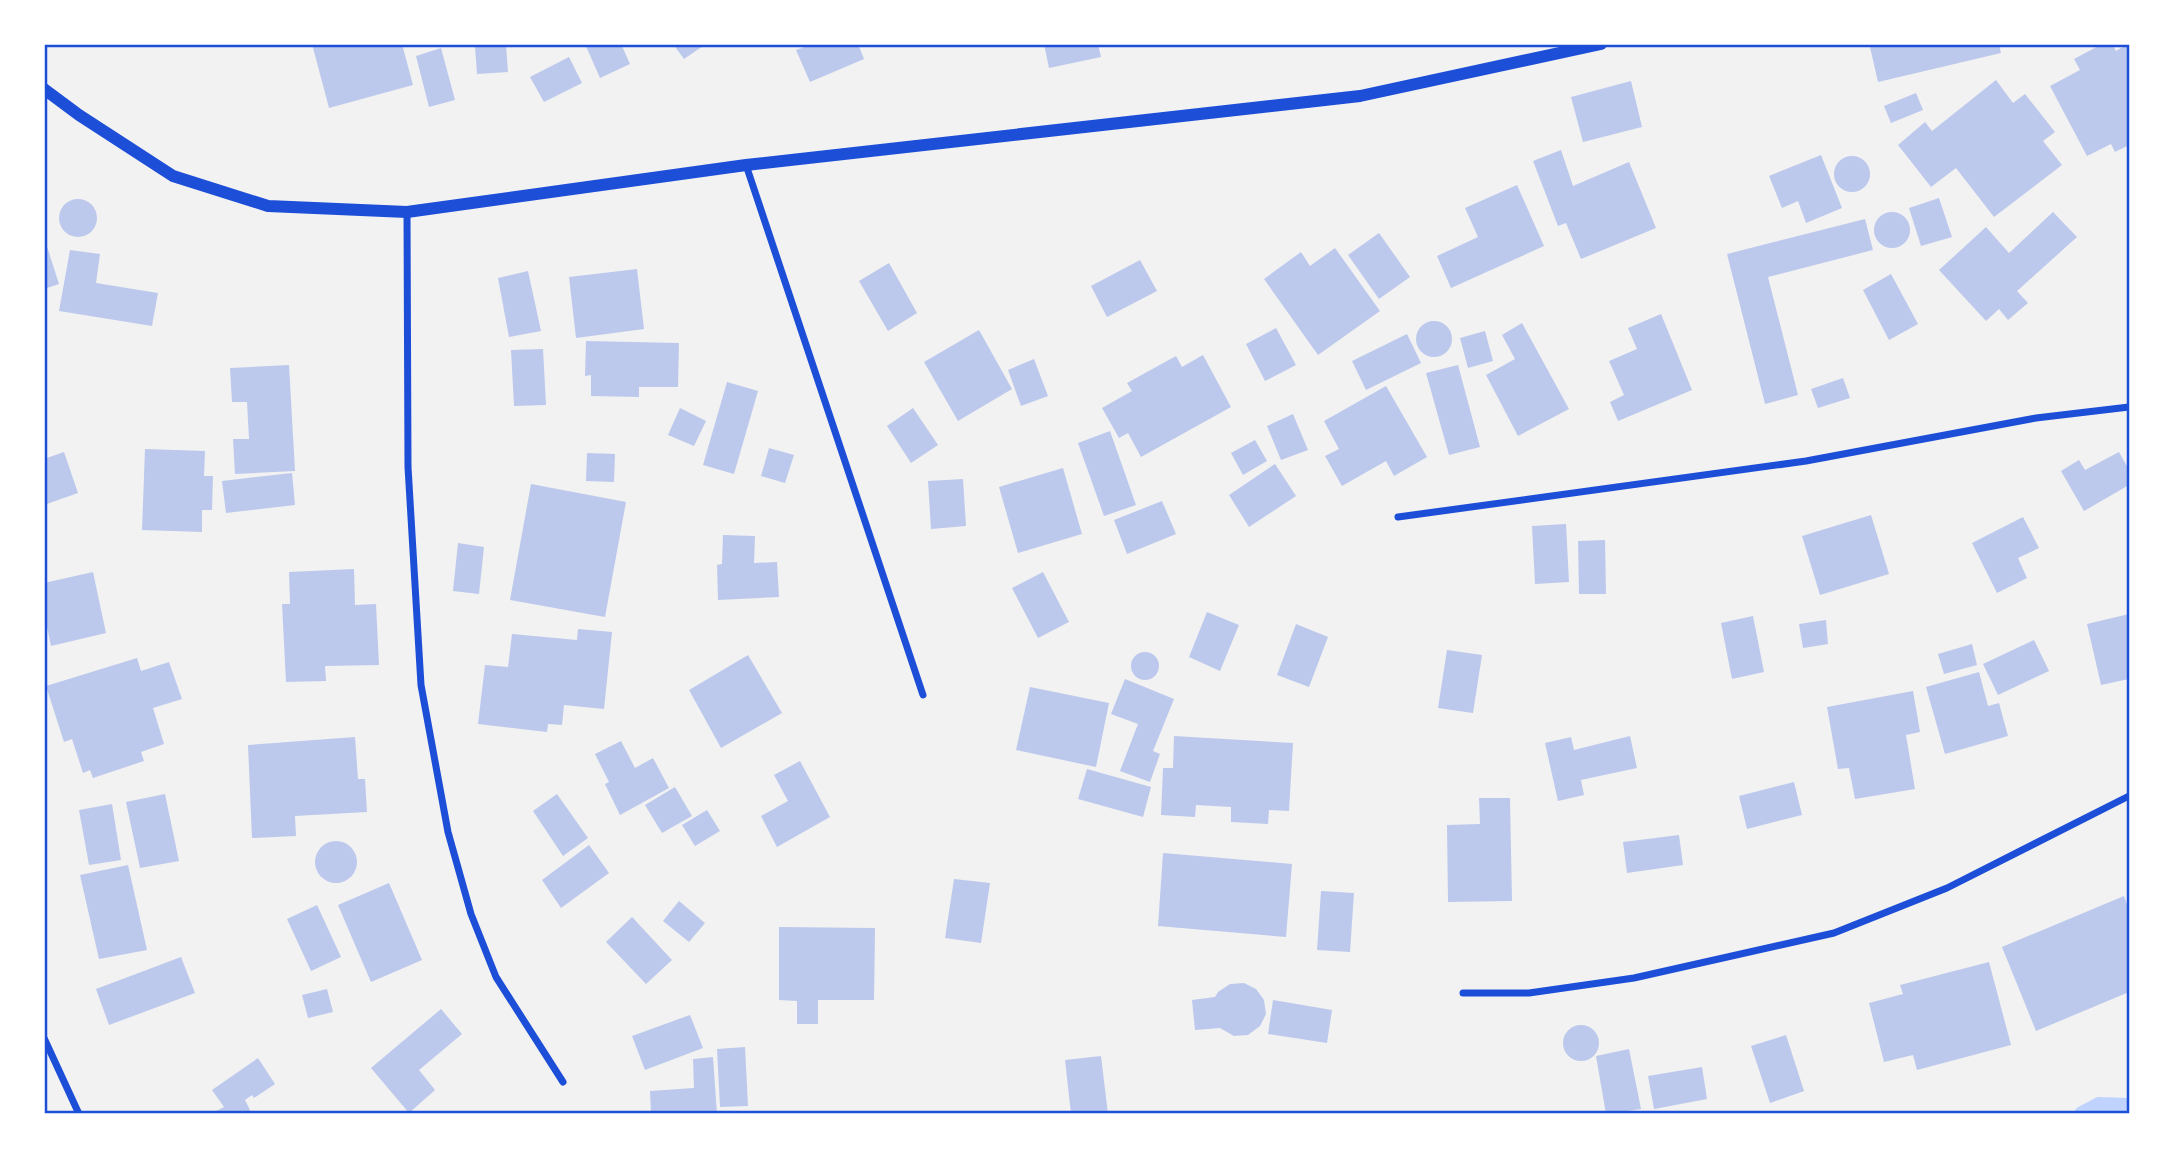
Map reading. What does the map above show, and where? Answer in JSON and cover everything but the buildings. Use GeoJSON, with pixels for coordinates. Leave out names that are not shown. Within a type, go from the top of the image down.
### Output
{"type":"FeatureCollection","features":[{"type":"Feature","properties":{"kind":"street"},"geometry":{"type":"LineString","coordinates":[[44,89],[173,176],[268,206],[407,212],[746,165],[1360,96],[1601,44]]}},
{"type":"Feature","properties":{"kind":"street"},"geometry":{"type":"LineString","coordinates":[[746,165],[923,695]]}},
{"type":"Feature","properties":{"kind":"street"},"geometry":{"type":"LineString","coordinates":[[407,212],[408,467],[421,685],[448,832],[471,914],[496,976],[563,1082]]}},
{"type":"Feature","properties":{"kind":"street"},"geometry":{"type":"LineString","coordinates":[[1398,517],[1806,461],[2036,418],[2129,407]]}},
{"type":"Feature","properties":{"kind":"street"},"geometry":{"type":"LineString","coordinates":[[1463,993],[1529,993],[1634,978],[1834,933],[1947,888],[2129,796]]}},
{"type":"Feature","properties":{"kind":"street"},"geometry":{"type":"LineString","coordinates":[[44,1038],[79,1114]]}},
{"type":"Feature","properties":{"kind":"waterway"},"geometry":{"type":"LineString","coordinates":[[2082,1114],[2099,1105],[2129,1106]]}}]}
